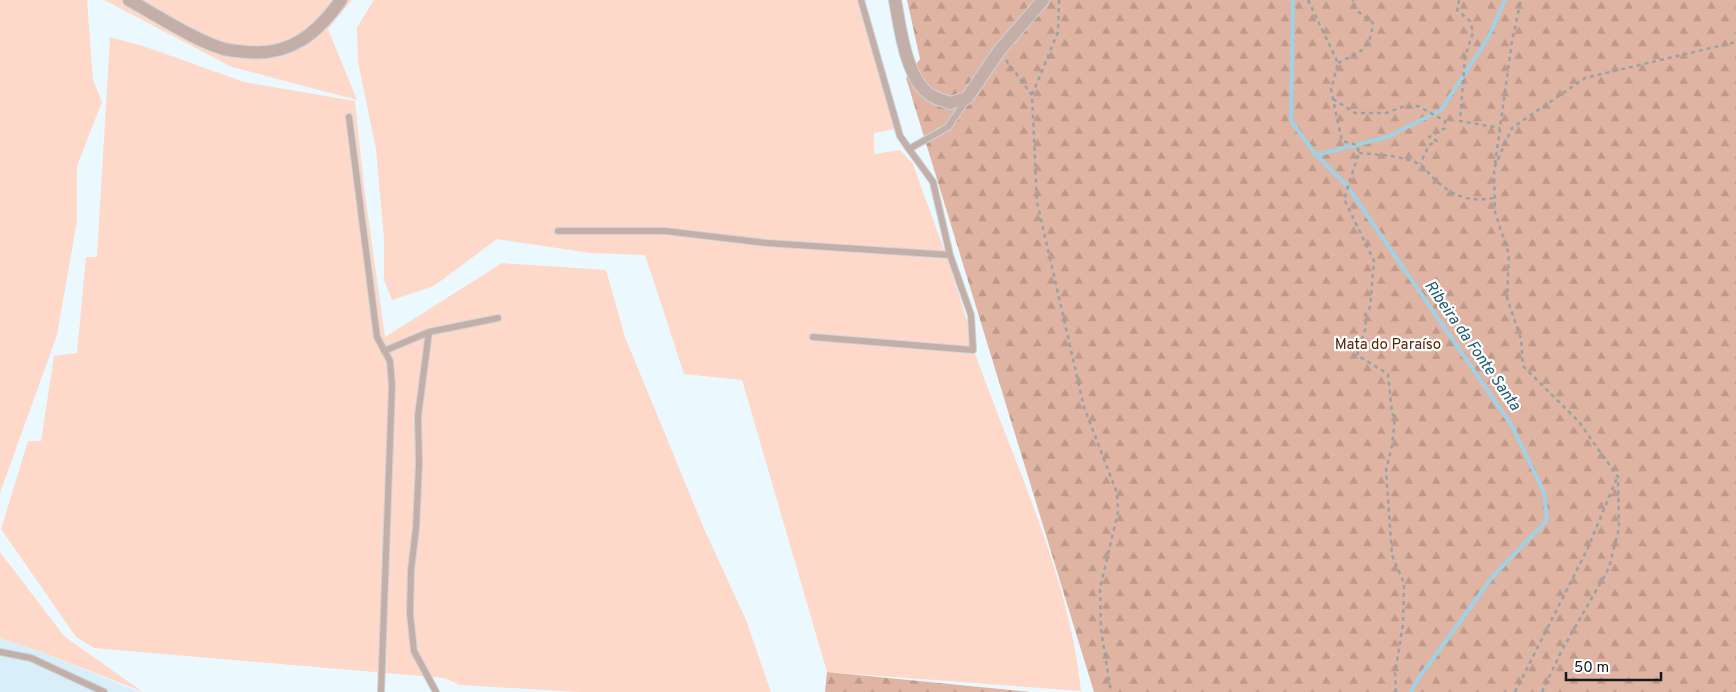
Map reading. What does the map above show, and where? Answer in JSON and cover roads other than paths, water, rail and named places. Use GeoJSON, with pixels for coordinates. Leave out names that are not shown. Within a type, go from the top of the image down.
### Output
{"type":"FeatureCollection","features":[{"type":"Feature","properties":{"kind":"street"},"geometry":{"type":"LineString","coordinates":[[129,0],[224,49],[256,52],[283,50],[306,39],[326,20],[341,0]]}},
{"type":"Feature","properties":{"kind":"street"},"geometry":{"type":"LineString","coordinates":[[895,0],[904,49],[917,78],[930,95],[950,104],[968,98],[999,51],[1043,0]]}},
{"type":"Feature","properties":{"kind":"lane"},"geometry":{"type":"LineString","coordinates":[[813,337],[974,350],[971,315],[950,255],[933,182],[900,136],[861,0]]}},
{"type":"Feature","properties":{"kind":"lane"},"geometry":{"type":"LineString","coordinates":[[908,149],[948,127],[968,98]]}},
{"type":"Feature","properties":{"kind":"lane"},"geometry":{"type":"LineString","coordinates":[[349,116],[377,337],[390,361],[392,386],[380,692]]}},
{"type":"Feature","properties":{"kind":"lane"},"geometry":{"type":"LineString","coordinates":[[558,231],[665,231],[767,243],[950,255]]}},
{"type":"Feature","properties":{"kind":"lane"},"geometry":{"type":"LineString","coordinates":[[384,351],[429,332],[498,318]]}},
{"type":"Feature","properties":{"kind":"lane"},"geometry":{"type":"LineString","coordinates":[[429,332],[418,416],[419,464],[416,528],[411,570],[410,614],[414,651],[436,692]]}},
{"type":"Feature","properties":{"kind":"lane"},"geometry":{"type":"LineString","coordinates":[[0,652],[31,658],[104,692]]}},
{"type":"Feature","properties":{"kind":"waterway","name":"Ribeira da Fonte Santa"},"geometry":{"type":"LineString","coordinates":[[1293,0],[1291,121],[1316,155],[1347,186],[1512,426],[1544,492],[1547,520],[1493,576],[1416,682],[1411,692]]}},
{"type":"Feature","properties":{"kind":"waterway"},"geometry":{"type":"LineString","coordinates":[[1316,155],[1387,137],[1441,110],[1488,38],[1505,0]]}},
{"type":"Feature","properties":{"kind":"park label","name":"Mata do Paraíso"},"geometry":{"type":"Point","coordinates":[1388,345]}}]}
